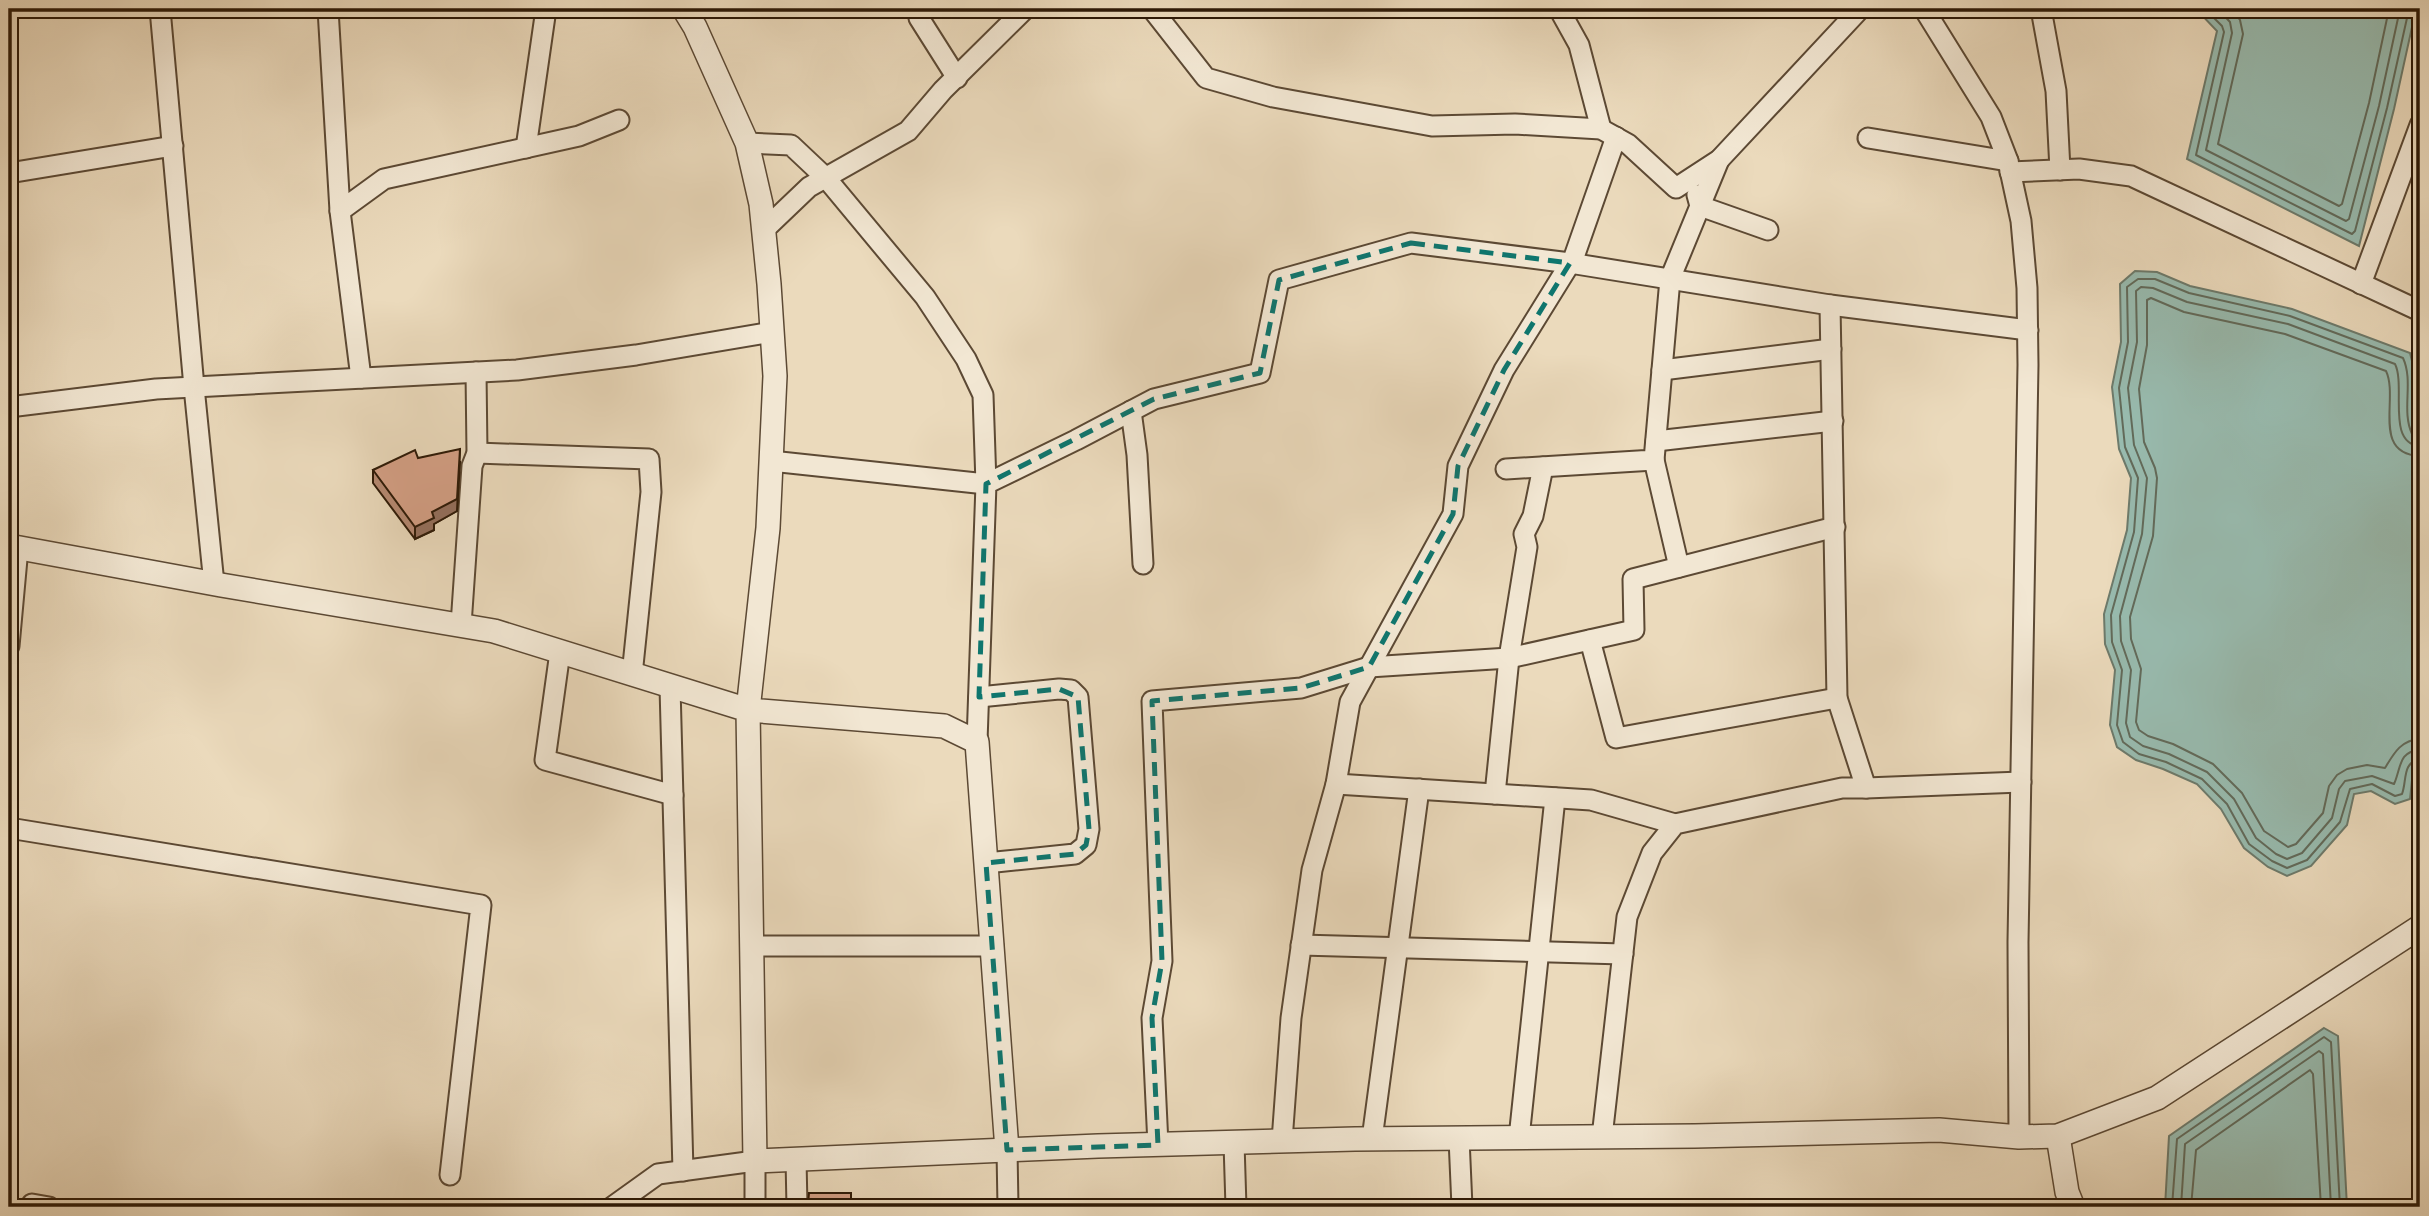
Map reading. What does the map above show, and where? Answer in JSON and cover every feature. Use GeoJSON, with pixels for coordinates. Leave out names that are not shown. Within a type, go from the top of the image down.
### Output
{"type":"FeatureCollection","features":[{"type":"Feature","properties":{"kind":"street"},"geometry":{"type":"LineString","coordinates":[[160,9],[214,584]]}},
{"type":"Feature","properties":{"kind":"street"},"geometry":{"type":"LineString","coordinates":[[328,9],[340,211],[361,378]]}},
{"type":"Feature","properties":{"kind":"street"},"geometry":{"type":"LineString","coordinates":[[526,148],[546,9]]}},
{"type":"Feature","properties":{"kind":"street"},"geometry":{"type":"LineString","coordinates":[[684,9],[695,27],[747,143],[761,204],[775,376],[768,528],[748,710],[755,1207]]}},
{"type":"Feature","properties":{"kind":"street"},"geometry":{"type":"LineString","coordinates":[[918,9],[919,18],[957,78]]}},
{"type":"Feature","properties":{"kind":"street"},"geometry":{"type":"LineString","coordinates":[[764,230],[809,187],[908,131],[1025,9]]}},
{"type":"Feature","properties":{"kind":"street"},"geometry":{"type":"LineString","coordinates":[[1152,9],[1206,78],[1273,97],[1432,126],[1515,124],[1608,133],[1628,144],[1676,188],[1718,160],[1860,9]]}},
{"type":"Feature","properties":{"kind":"street"},"geometry":{"type":"LineString","coordinates":[[1282,1141],[1291,1018],[1312,870],[1336,784],[1350,702],[1453,514],[1458,466],[1504,370],[1570,263],[1608,133],[1579,45],[1559,9]]}},
{"type":"Feature","properties":{"kind":"street"},"geometry":{"type":"LineString","coordinates":[[1924,9],[1992,117],[2009,166],[2021,221],[2028,330],[2018,943],[2019,1137]]}},
{"type":"Feature","properties":{"kind":"street"},"geometry":{"type":"LineString","coordinates":[[2041,9],[2056,92],[2060,170]]}},
{"type":"Feature","properties":{"kind":"street"},"geometry":{"type":"LineString","coordinates":[[340,211],[384,179],[579,136],[619,120]]}},
{"type":"Feature","properties":{"kind":"street"},"geometry":{"type":"LineString","coordinates":[[2361,284],[2420,125]]}},
{"type":"Feature","properties":{"kind":"street"},"geometry":{"type":"LineString","coordinates":[[1868,138],[2009,166],[2078,169],[2131,176],[2420,311]]}},
{"type":"Feature","properties":{"kind":"street"},"geometry":{"type":"LineString","coordinates":[[747,143],[791,145],[826,178],[925,297],[965,359],[983,395],[986,484],[977,742],[1007,1150],[1008,1207]]}},
{"type":"Feature","properties":{"kind":"street"},"geometry":{"type":"LineString","coordinates":[[9,173],[173,146]]}},
{"type":"Feature","properties":{"kind":"street"},"geometry":{"type":"LineString","coordinates":[[1679,567],[1655,451],[1670,279],[1718,160]]}},
{"type":"Feature","properties":{"kind":"street"},"geometry":{"type":"LineString","coordinates":[[1691,178],[1700,206]]}},
{"type":"Feature","properties":{"kind":"street"},"geometry":{"type":"LineString","coordinates":[[1700,206],[1768,230]]}},
{"type":"Feature","properties":{"kind":"street"},"geometry":{"type":"LineString","coordinates":[[771,461],[986,484],[1154,399],[1261,373],[1279,280],[1411,243],[1570,263],[1830,305],[2028,330]]}},
{"type":"Feature","properties":{"kind":"street"},"geometry":{"type":"LineString","coordinates":[[1830,305],[1837,698],[1866,788]]}},
{"type":"Feature","properties":{"kind":"street"},"geometry":{"type":"LineString","coordinates":[[9,408],[156,389],[516,370],[636,355],[772,332]]}},
{"type":"Feature","properties":{"kind":"street"},"geometry":{"type":"LineString","coordinates":[[1662,370],[1831,349]]}},
{"type":"Feature","properties":{"kind":"street"},"geometry":{"type":"LineString","coordinates":[[461,625],[472,467],[477,453],[476,372]]}},
{"type":"Feature","properties":{"kind":"street"},"geometry":{"type":"LineString","coordinates":[[1131,411],[1137,455],[1143,564]]}},
{"type":"Feature","properties":{"kind":"street"},"geometry":{"type":"LineString","coordinates":[[1506,469],[1543,467],[1655,451],[1833,421]]}},
{"type":"Feature","properties":{"kind":"street"},"geometry":{"type":"LineString","coordinates":[[477,453],[649,459],[651,492],[632,674]]}},
{"type":"Feature","properties":{"kind":"street"},"geometry":{"type":"LineString","coordinates":[[1495,794],[1508,658],[1527,547],[1524,534],[1533,516],[1543,467]]}},
{"type":"Feature","properties":{"kind":"street"},"geometry":{"type":"LineString","coordinates":[[1158,1145],[1152,1018],[1161,961],[1152,701],[1300,688],[1370,667],[1508,658],[1634,629],[1633,579],[1835,527]]}},
{"type":"Feature","properties":{"kind":"street"},"geometry":{"type":"LineString","coordinates":[[9,646],[13,547],[494,631],[748,710],[944,726],[977,742]]}},
{"type":"Feature","properties":{"kind":"street"},"geometry":{"type":"LineString","coordinates":[[1590,639],[1616,738],[1837,698]]}},
{"type":"Feature","properties":{"kind":"street"},"geometry":{"type":"LineString","coordinates":[[560,652],[545,760],[673,794]]}},
{"type":"Feature","properties":{"kind":"street"},"geometry":{"type":"LineString","coordinates":[[670,687],[683,1171]]}},
{"type":"Feature","properties":{"kind":"street"},"geometry":{"type":"LineString","coordinates":[[979,697],[1059,689],[1071,690],[1078,697],[1089,829],[1086,845],[1075,854],[986,863]]}},
{"type":"Feature","properties":{"kind":"street"},"geometry":{"type":"LineString","coordinates":[[1336,784],[1591,800],[1675,824],[1842,788],[2021,782]]}},
{"type":"Feature","properties":{"kind":"street"},"geometry":{"type":"LineString","coordinates":[[1372,1139],[1419,789]]}},
{"type":"Feature","properties":{"kind":"street"},"geometry":{"type":"LineString","coordinates":[[1519,1138],[1555,798]]}},
{"type":"Feature","properties":{"kind":"street"},"geometry":{"type":"LineString","coordinates":[[1602,1137],[1627,917],[1651,853],[1675,824]]}},
{"type":"Feature","properties":{"kind":"street"},"geometry":{"type":"LineString","coordinates":[[9,828],[481,905],[450,1175]]}},
{"type":"Feature","properties":{"kind":"street"},"geometry":{"type":"LineString","coordinates":[[612,1207],[658,1174],[755,1161],[1372,1139],[1939,1130],[2019,1137],[2058,1136],[2157,1098],[2420,927]]}},
{"type":"Feature","properties":{"kind":"street"},"geometry":{"type":"LineString","coordinates":[[1301,945],[1623,954]]}},
{"type":"Feature","properties":{"kind":"street"},"geometry":{"type":"LineString","coordinates":[[751,946],[993,946]]}},
{"type":"Feature","properties":{"kind":"street"},"geometry":{"type":"LineString","coordinates":[[2058,1136],[2067,1192],[2073,1207]]}},
{"type":"Feature","properties":{"kind":"street"},"geometry":{"type":"LineString","coordinates":[[1459,1138],[1462,1207]]}},
{"type":"Feature","properties":{"kind":"street"},"geometry":{"type":"LineString","coordinates":[[1234,1143],[1236,1207]]}},
{"type":"Feature","properties":{"kind":"street"},"geometry":{"type":"LineString","coordinates":[[796,1159],[797,1207]]}},
{"type":"Feature","properties":{"kind":"highlighted area"},"geometry":{"type":"Polygon","coordinates":[[[1411,243],[1570,263],[1504,370],[1458,466],[1453,514],[1369,667],[1301,688],[1152,701],[1162,961],[1152,1018],[1158,1145],[1007,1150],[986,863],[1075,854],[1086,845],[1089,829],[1078,697],[1059,689],[979,697],[986,484],[1154,399],[1260,373],[1279,280],[1411,243]]]}},
{"type":"Feature","properties":{"kind":"water"},"geometry":{"type":"Polygon","coordinates":[[[2196,9],[2416,9],[2359,246],[2187,159],[2217,31],[2196,9]]]}},
{"type":"Feature","properties":{"kind":"water"},"geometry":{"type":"Polygon","coordinates":[[[2135,271],[2157,272],[2190,286],[2292,309],[2410,353],[2417,381],[2415,421],[2420,437],[2420,762],[2413,771],[2410,799],[2395,804],[2371,791],[2354,794],[2347,825],[2311,866],[2287,876],[2268,867],[2244,848],[2221,809],[2197,784],[2136,760],[2117,747],[2110,725],[2115,670],[2105,644],[2104,614],[2127,530],[2131,478],[2119,449],[2112,387],[2121,342],[2120,284],[2135,271]]]}},
{"type":"Feature","properties":{"kind":"water"},"geometry":{"type":"Polygon","coordinates":[[[2324,1028],[2338,1036],[2347,1207],[2165,1207],[2169,1136],[2324,1028]]]}},
{"type":"Feature","properties":{"kind":"building"},"geometry":{"type":"Polygon","coordinates":[[[460,449],[457,499],[432,512],[434,518],[415,527],[373,470],[415,450],[418,458],[460,449]]]}},
{"type":"Feature","properties":{"kind":"building"},"geometry":{"type":"Polygon","coordinates":[[[809,1193],[851,1193],[851,1207],[804,1207],[808,1204],[809,1193]]]}}]}
